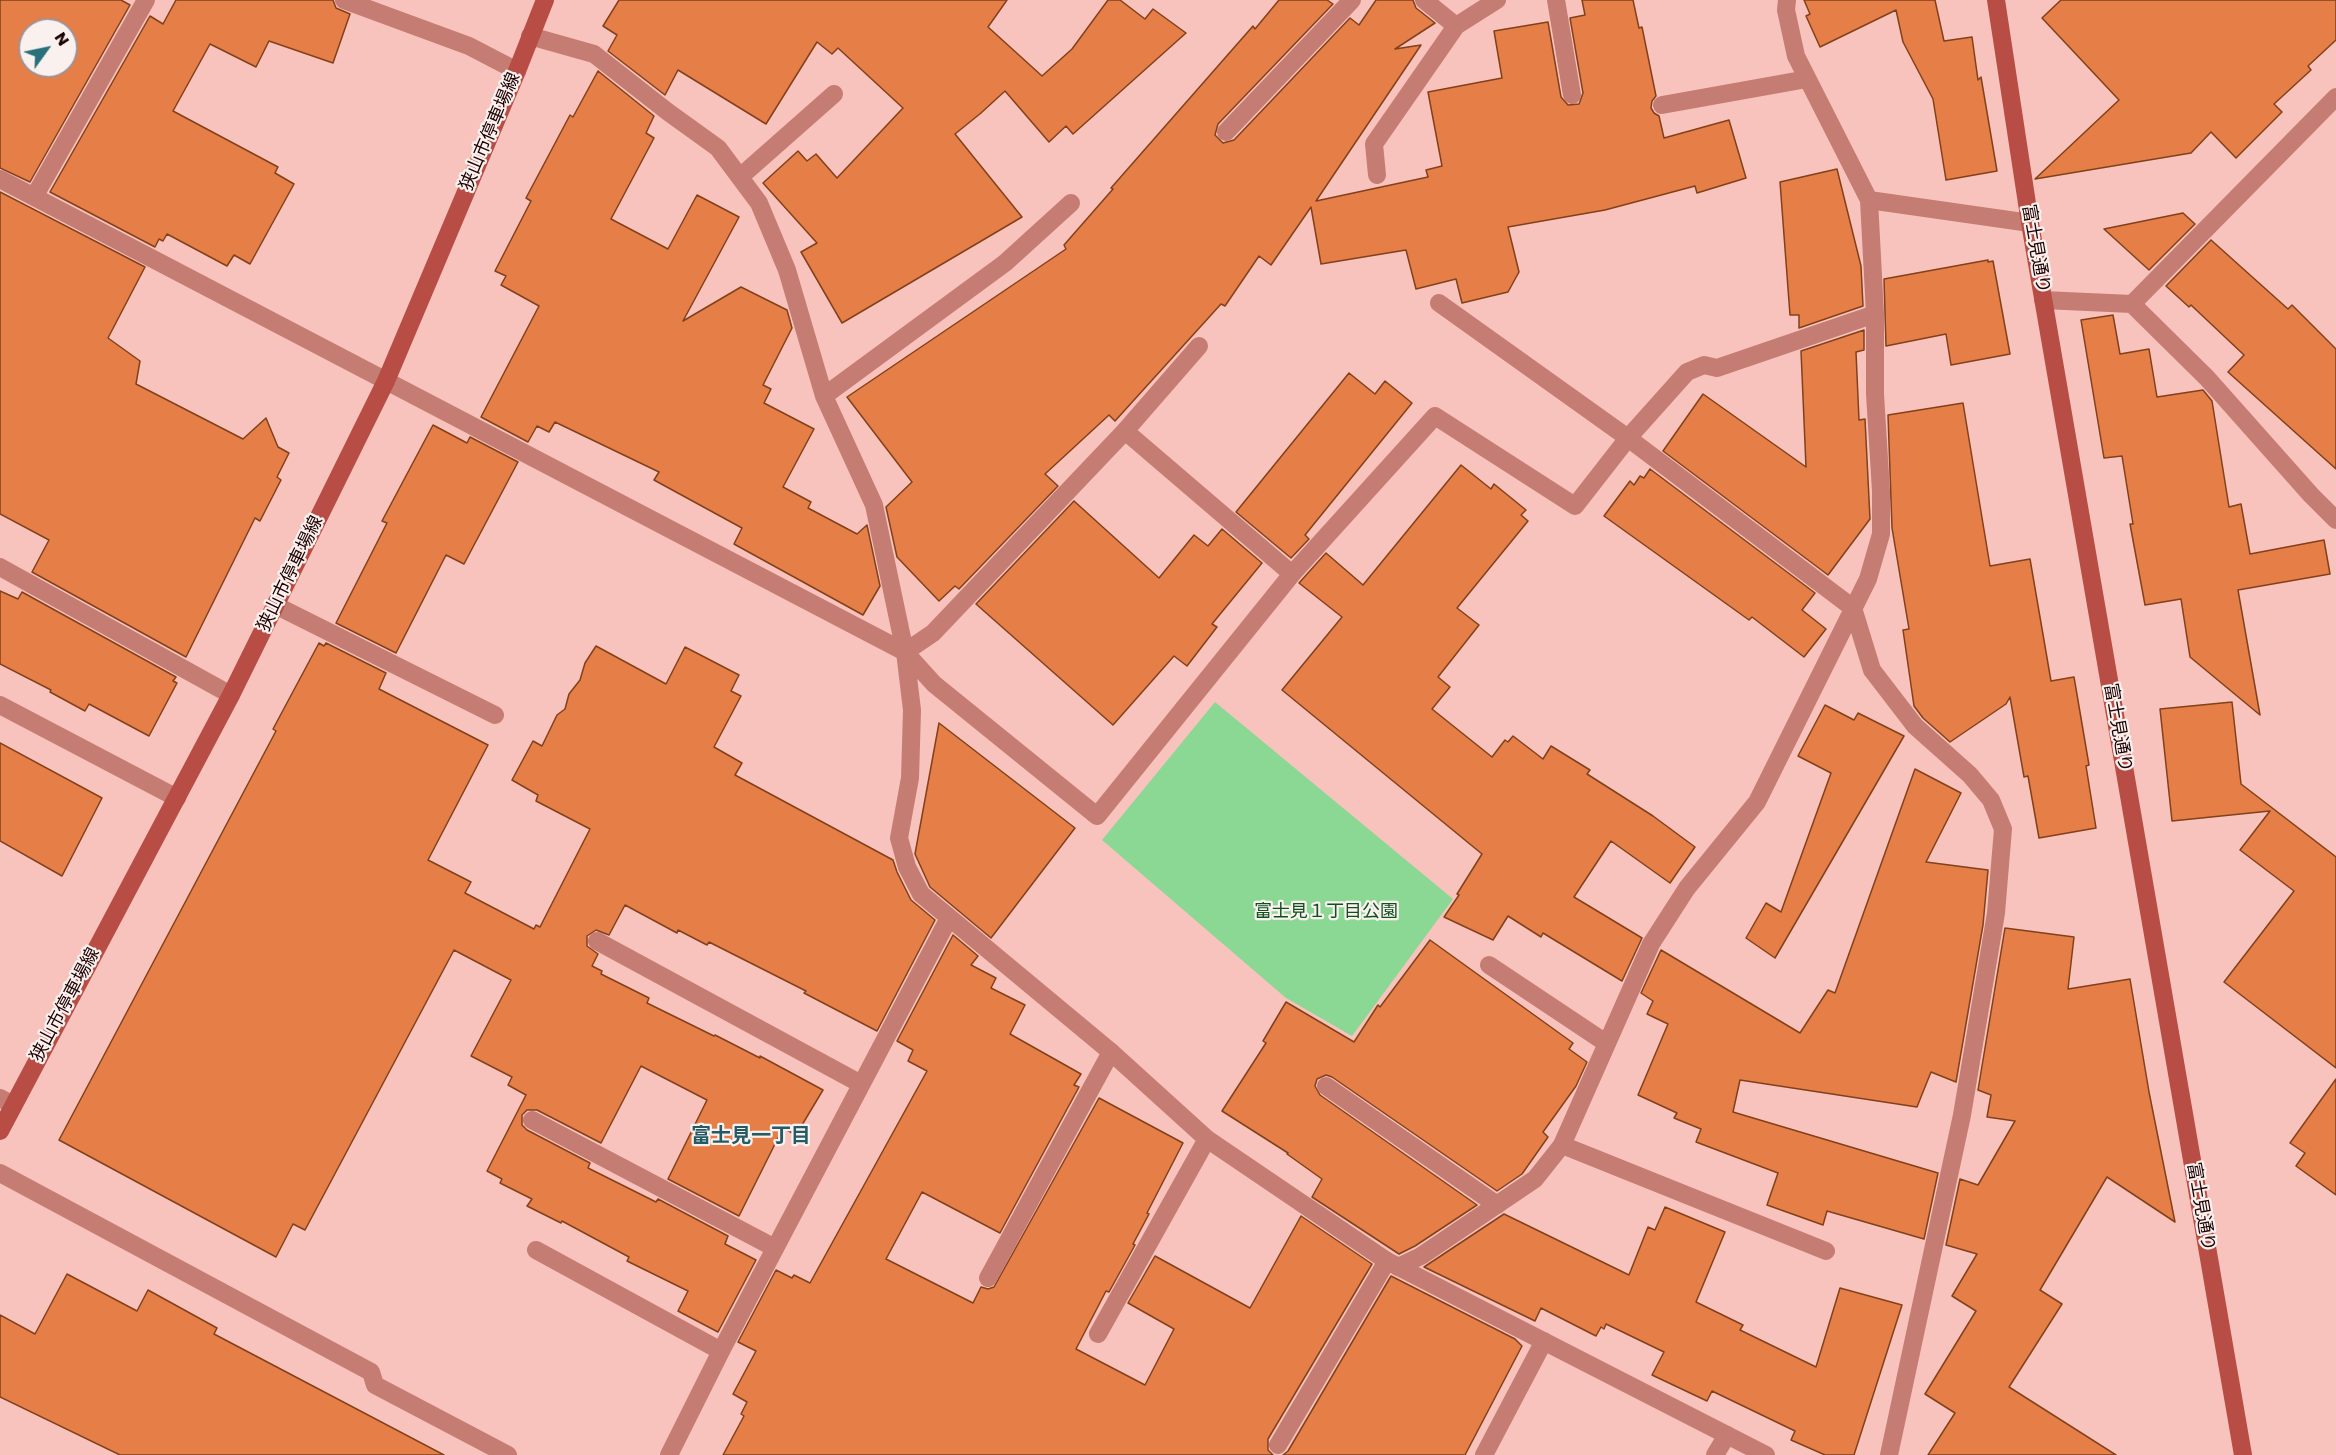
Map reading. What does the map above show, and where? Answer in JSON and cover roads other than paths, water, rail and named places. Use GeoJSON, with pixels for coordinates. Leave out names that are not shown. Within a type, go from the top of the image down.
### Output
{"type":"FeatureCollection","features":[{"type":"Feature","properties":{"kind":"street"},"geometry":{"type":"LineString","coordinates":[[34,197],[146,0]]}},
{"type":"Feature","properties":{"kind":"street"},"geometry":{"type":"LineString","coordinates":[[344,0],[469,46],[517,71]]}},
{"type":"Feature","properties":{"kind":"street","name":"狭山市停車場線"},"geometry":{"type":"LineString","coordinates":[[0,1131],[7,1101],[177,798],[231,696],[386,381],[545,0]]}},
{"type":"Feature","properties":{"kind":"street"},"geometry":{"type":"LineString","coordinates":[[1227,132],[1352,0]]}},
{"type":"Feature","properties":{"kind":"street"},"geometry":{"type":"LineString","coordinates":[[1424,0],[1456,26]]}},
{"type":"Feature","properties":{"kind":"street"},"geometry":{"type":"LineString","coordinates":[[1377,175],[1374,144],[1456,26],[1497,0]]}},
{"type":"Feature","properties":{"kind":"street"},"geometry":{"type":"LineString","coordinates":[[1556,0],[1572,95]]}},
{"type":"Feature","properties":{"kind":"street"},"geometry":{"type":"LineString","coordinates":[[1278,1445],[1393,1264],[1421,1256],[1535,1179],[1562,1145],[1651,944],[1688,888],[1757,802],[1868,579],[1881,534],[1881,490],[1875,394],[1875,314],[1869,200],[1796,56],[1786,10],[1787,0]]}},
{"type":"Feature","properties":{"kind":"street","name":"富士見通り"},"geometry":{"type":"LineString","coordinates":[[1996,0],[2043,300],[2243,1455]]}},
{"type":"Feature","properties":{"kind":"street"},"geometry":{"type":"LineString","coordinates":[[530,36],[594,54],[718,148],[759,203],[786,270],[824,396],[874,505],[905,652],[912,710],[910,778],[899,838],[907,867],[921,894],[1111,1052],[1207,1139],[1393,1264],[1766,1455]]}},
{"type":"Feature","properties":{"kind":"street"},"geometry":{"type":"LineString","coordinates":[[1662,105],[1807,79]]}},
{"type":"Feature","properties":{"kind":"street"},"geometry":{"type":"LineString","coordinates":[[740,177],[834,94]]}},
{"type":"Feature","properties":{"kind":"street"},"geometry":{"type":"LineString","coordinates":[[2132,304],[2336,97]]}},
{"type":"Feature","properties":{"kind":"street"},"geometry":{"type":"LineString","coordinates":[[0,179],[905,652],[934,684],[1097,816],[1292,574],[1435,416],[1575,506],[1628,438],[1687,372],[1704,365],[1717,368],[1875,314]]}},
{"type":"Feature","properties":{"kind":"street"},"geometry":{"type":"LineString","coordinates":[[1869,200],[2030,223]]}},
{"type":"Feature","properties":{"kind":"street"},"geometry":{"type":"LineString","coordinates":[[824,396],[1005,263],[1071,203]]}},
{"type":"Feature","properties":{"kind":"street"},"geometry":{"type":"LineString","coordinates":[[2043,300],[2132,304],[2207,378],[2336,520]]}},
{"type":"Feature","properties":{"kind":"street"},"geometry":{"type":"LineString","coordinates":[[1439,303],[1628,438],[1853,608],[1872,670],[1915,726],[1970,775],[1992,800],[2002,829],[1996,913],[1962,1115],[1888,1455]]}},
{"type":"Feature","properties":{"kind":"street"},"geometry":{"type":"LineString","coordinates":[[905,652],[933,633],[1125,431],[1198,346]]}},
{"type":"Feature","properties":{"kind":"street"},"geometry":{"type":"LineString","coordinates":[[1125,431],[1292,574]]}},
{"type":"Feature","properties":{"kind":"street"},"geometry":{"type":"LineString","coordinates":[[0,567],[231,696]]}},
{"type":"Feature","properties":{"kind":"street"},"geometry":{"type":"LineString","coordinates":[[275,605],[495,715]]}},
{"type":"Feature","properties":{"kind":"street"},"geometry":{"type":"LineString","coordinates":[[0,705],[177,798]]}},
{"type":"Feature","properties":{"kind":"street"},"geometry":{"type":"LineString","coordinates":[[669,1455],[721,1351],[949,918]]}},
{"type":"Feature","properties":{"kind":"street"},"geometry":{"type":"LineString","coordinates":[[597,941],[861,1084]]}},
{"type":"Feature","properties":{"kind":"street"},"geometry":{"type":"LineString","coordinates":[[1489,965],[1606,1043]]}},
{"type":"Feature","properties":{"kind":"street"},"geometry":{"type":"LineString","coordinates":[[988,1278],[1111,1052]]}},
{"type":"Feature","properties":{"kind":"street"},"geometry":{"type":"LineString","coordinates":[[1326,1086],[1497,1205]]}},
{"type":"Feature","properties":{"kind":"street"},"geometry":{"type":"LineString","coordinates":[[532,1120],[775,1248]]}},
{"type":"Feature","properties":{"kind":"street"},"geometry":{"type":"LineString","coordinates":[[1098,1334],[1207,1139]]}},
{"type":"Feature","properties":{"kind":"street"},"geometry":{"type":"LineString","coordinates":[[1562,1145],[1826,1251]]}},
{"type":"Feature","properties":{"kind":"street"},"geometry":{"type":"LineString","coordinates":[[0,1173],[371,1372],[375,1385],[508,1455]]}},
{"type":"Feature","properties":{"kind":"street"},"geometry":{"type":"LineString","coordinates":[[536,1250],[721,1351]]}},
{"type":"Feature","properties":{"kind":"street"},"geometry":{"type":"LineString","coordinates":[[1484,1455],[1544,1341]]}},
{"type":"Feature","properties":{"kind":"street"},"geometry":{"type":"LineString","coordinates":[[1715,1455],[1727,1435]]}},
{"type":"Feature","properties":{"kind":"district","name":"富士見一丁目"},"geometry":{"type":"Point","coordinates":[751,1137]}},
{"type":"Feature","properties":{"kind":"park label","name":"富士見１丁目公園"},"geometry":{"type":"Point","coordinates":[1326,912]}}]}
